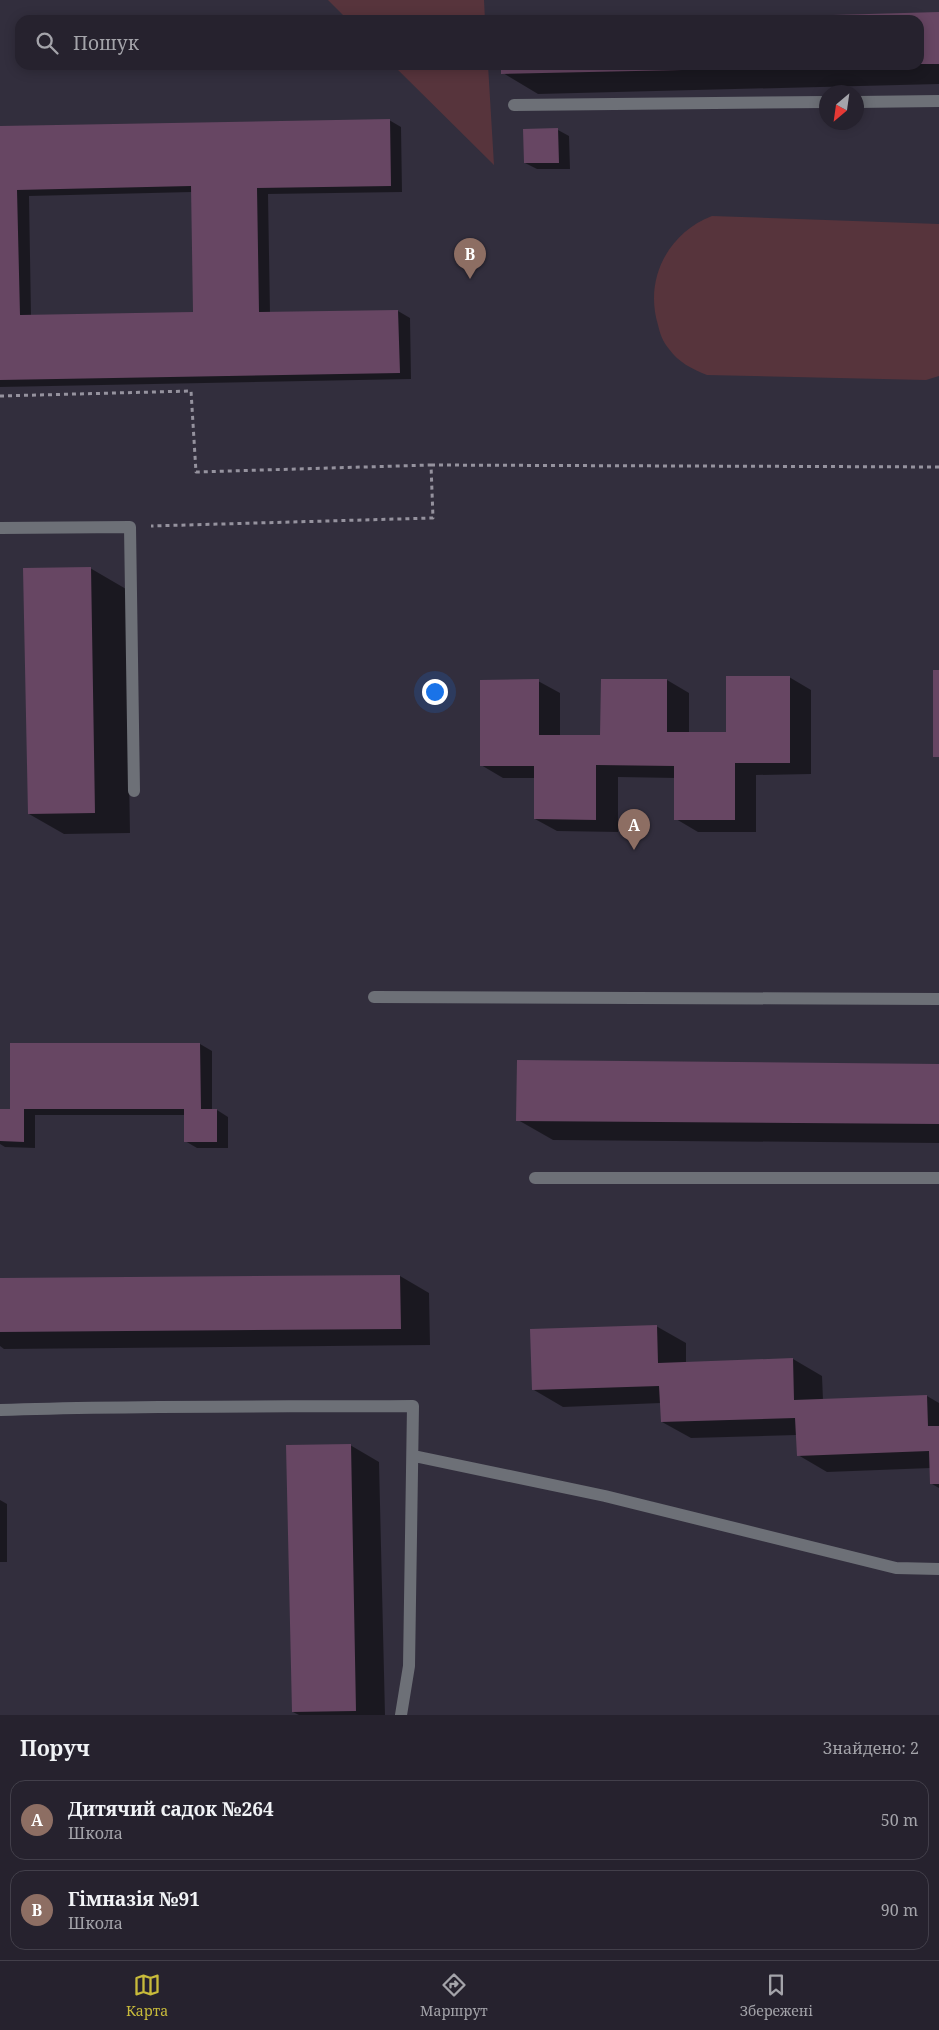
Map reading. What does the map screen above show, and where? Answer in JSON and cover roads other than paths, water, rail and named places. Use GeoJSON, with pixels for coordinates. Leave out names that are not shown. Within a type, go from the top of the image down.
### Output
{"type":"FeatureCollection","features":[{"type":"Feature","properties":{"kind":"lane"},"geometry":{"type":"LineString","coordinates":[[864,102],[939,101]]}},
{"type":"Feature","properties":{"kind":"lane"},"geometry":{"type":"LineString","coordinates":[[514,105],[819,102]]}},
{"type":"Feature","properties":{"kind":"lane"},"geometry":{"type":"LineString","coordinates":[[0,528],[130,527],[134,791]]}},
{"type":"Feature","properties":{"kind":"lane"},"geometry":{"type":"LineString","coordinates":[[374,997],[939,999]]}},
{"type":"Feature","properties":{"kind":"lane"},"geometry":{"type":"LineString","coordinates":[[535,1178],[939,1178]]}},
{"type":"Feature","properties":{"kind":"lane"},"geometry":{"type":"LineString","coordinates":[[0,1410],[90,1407],[413,1406],[414,1456],[409,1666],[400,1715]]}},
{"type":"Feature","properties":{"kind":"lane"},"geometry":{"type":"LineString","coordinates":[[414,1456],[605,1496],[896,1568],[939,1569]]}},
{"type":"Feature","properties":{"kind":"place","name":"Гімназія №91"},"geometry":{"type":"Point","coordinates":[470,279]}},
{"type":"Feature","properties":{"kind":"place","name":"Дитячий садок №264"},"geometry":{"type":"Point","coordinates":[634,850]}}]}
